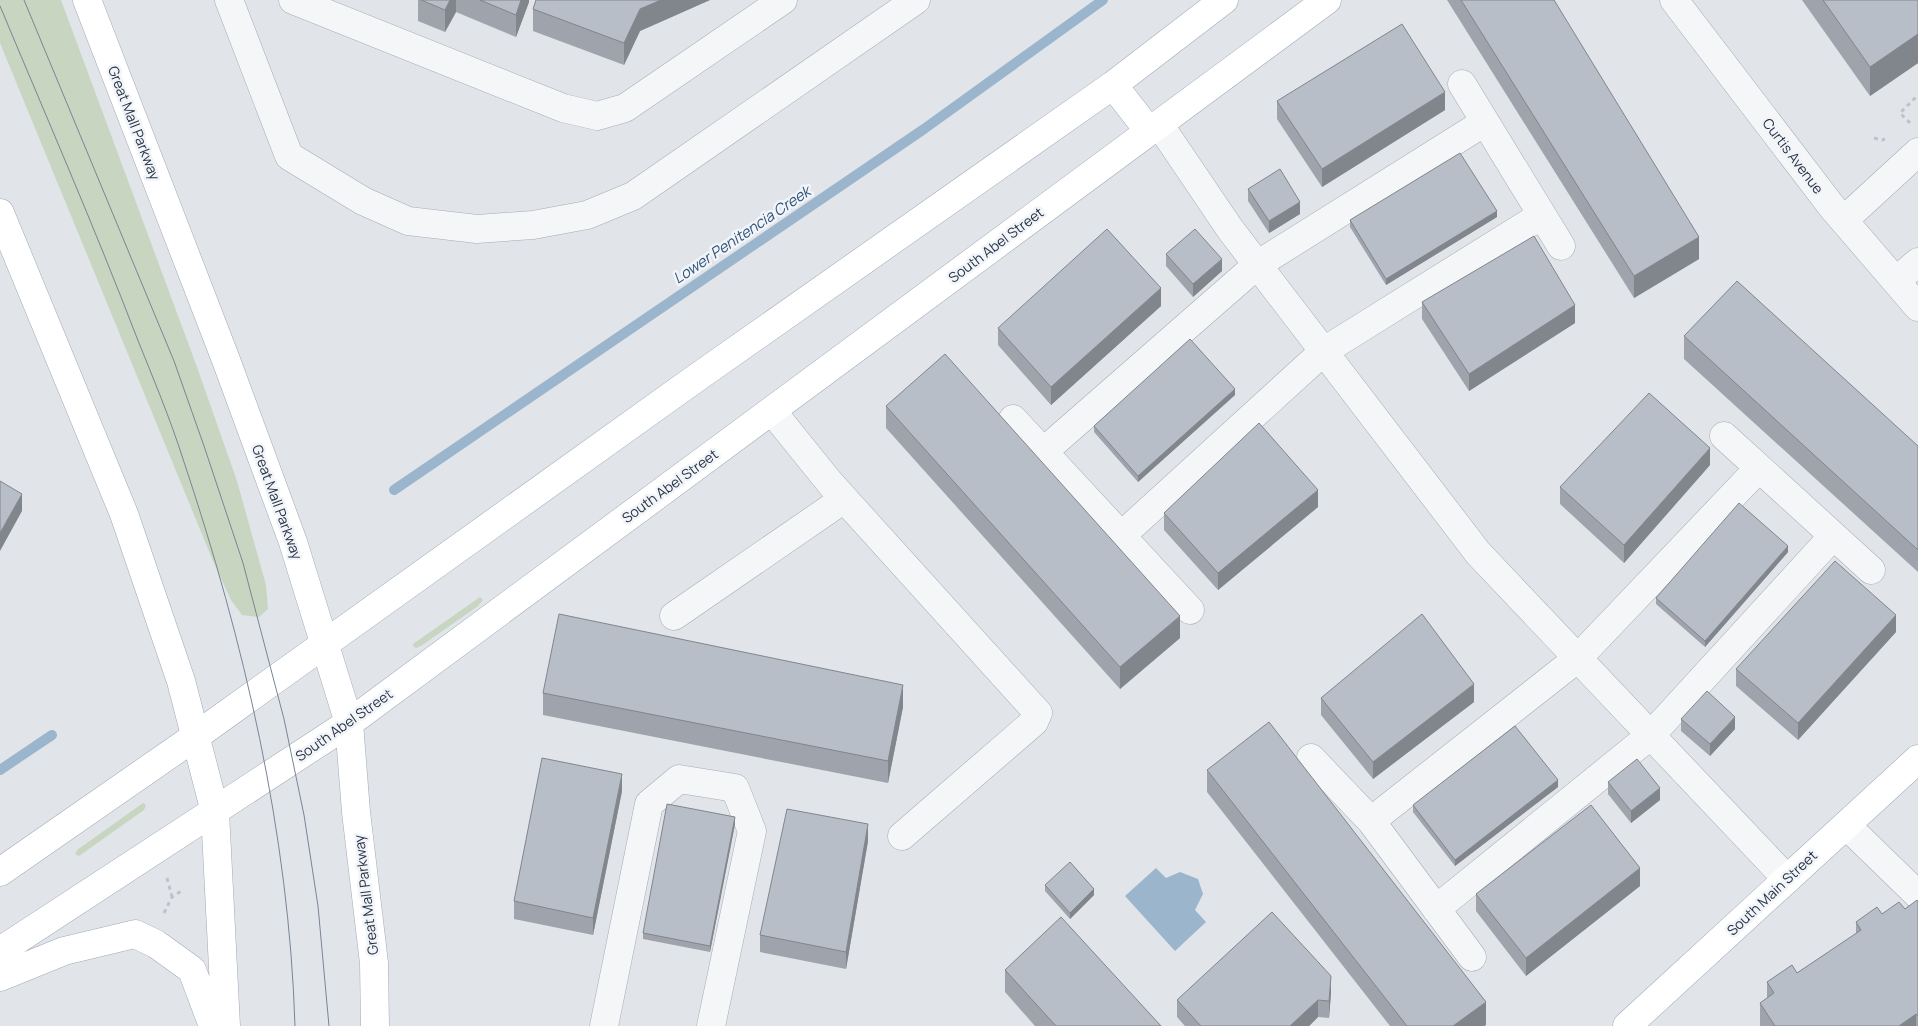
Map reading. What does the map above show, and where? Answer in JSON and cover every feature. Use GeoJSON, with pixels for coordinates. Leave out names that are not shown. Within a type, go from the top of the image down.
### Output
{"type":"FeatureCollection","features":[{"type":"Feature","properties":{"kind":"main road","name":"Great Mall Parkway"},"geometry":{"type":"LineString","coordinates":[[87,0],[293,542],[349,724],[357,822],[374,963],[375,1026]]}},
{"type":"Feature","properties":{"kind":"main road"},"geometry":{"type":"LineString","coordinates":[[0,872],[196,736],[692,382],[1113,85],[1224,0]]}},
{"type":"Feature","properties":{"kind":"main road","name":"South Abel Street"},"geometry":{"type":"LineString","coordinates":[[0,951],[349,724],[1327,0]]}},
{"type":"Feature","properties":{"kind":"main road"},"geometry":{"type":"LineString","coordinates":[[1113,85],[1154,128]]}},
{"type":"Feature","properties":{"kind":"main road"},"geometry":{"type":"LineString","coordinates":[[0,213],[124,514],[172,651],[196,736],[215,812],[226,1026]]}},
{"type":"Feature","properties":{"kind":"main road","name":"South Main Street"},"geometry":{"type":"LineString","coordinates":[[1627,1026],[1918,759]]}},
{"type":"Feature","properties":{"kind":"main road"},"geometry":{"type":"LineString","coordinates":[[0,976],[64,951],[135,934],[156,944],[192,970],[213,1026]]}},
{"type":"Feature","properties":{"kind":"street"},"geometry":{"type":"LineString","coordinates":[[229,0],[289,156],[363,201],[408,221],[477,229],[533,225],[587,214],[633,196],[916,0]]}},
{"type":"Feature","properties":{"kind":"street"},"geometry":{"type":"LineString","coordinates":[[293,0],[563,108],[597,116],[625,108],[783,0]]}},
{"type":"Feature","properties":{"kind":"street","name":"Curtis Avenue"},"geometry":{"type":"LineString","coordinates":[[1674,0],[1832,207],[1918,308]]}},
{"type":"Feature","properties":{"kind":"street"},"geometry":{"type":"LineString","coordinates":[[1462,84],[1561,246]]}},
{"type":"Feature","properties":{"kind":"street"},"geometry":{"type":"LineString","coordinates":[[1043,452],[1257,265],[1485,122]]}},
{"type":"Feature","properties":{"kind":"street"},"geometry":{"type":"LineString","coordinates":[[1154,128],[1478,553],[1787,879]]}},
{"type":"Feature","properties":{"kind":"street"},"geometry":{"type":"LineString","coordinates":[[1844,220],[1918,152]]}},
{"type":"Feature","properties":{"kind":"street"},"geometry":{"type":"LineString","coordinates":[[1121,536],[1324,351],[1542,215]]}},
{"type":"Feature","properties":{"kind":"street"},"geometry":{"type":"LineString","coordinates":[[1896,281],[1918,262]]}},
{"type":"Feature","properties":{"kind":"street"},"geometry":{"type":"LineString","coordinates":[[772,411],[844,498],[1038,713],[1034,722],[902,836]]}},
{"type":"Feature","properties":{"kind":"street"},"geometry":{"type":"LineString","coordinates":[[1013,418],[1190,610]]}},
{"type":"Feature","properties":{"kind":"street"},"geometry":{"type":"LineString","coordinates":[[1724,436],[1871,570]]}},
{"type":"Feature","properties":{"kind":"street"},"geometry":{"type":"LineString","coordinates":[[1370,821],[1578,658],[1759,468]]}},
{"type":"Feature","properties":{"kind":"street"},"geometry":{"type":"LineString","coordinates":[[674,616],[844,498]]}},
{"type":"Feature","properties":{"kind":"street"},"geometry":{"type":"LineString","coordinates":[[1436,909],[1651,735],[1833,536]]}},
{"type":"Feature","properties":{"kind":"street"},"geometry":{"type":"LineString","coordinates":[[1311,758],[1370,821],[1472,957]]}},
{"type":"Feature","properties":{"kind":"street"},"geometry":{"type":"LineString","coordinates":[[604,1026],[649,804],[679,780],[735,788],[752,831],[712,1026]]}},
{"type":"Feature","properties":{"kind":"street"},"geometry":{"type":"LineString","coordinates":[[1846,825],[1918,894]]}},
{"type":"Feature","properties":{"kind":"path"},"geometry":{"type":"LineString","coordinates":[[166,877],[172,897]]}},
{"type":"Feature","properties":{"kind":"path"},"geometry":{"type":"LineString","coordinates":[[162,916],[172,897],[184,890]]}},
{"type":"Feature","properties":{"kind":"green space"},"geometry":{"type":"Polygon","coordinates":[[[0,0],[61,0],[197,367],[237,481],[266,585],[268,609],[259,617],[242,615],[231,600],[213,561],[0,43],[0,0]]]}},
{"type":"Feature","properties":{"kind":"green space"},"geometry":{"type":"Polygon","coordinates":[[[480,597],[483,600],[478,606],[421,646],[416,648],[413,646],[413,644],[480,597]]]}},
{"type":"Feature","properties":{"kind":"green space"},"geometry":{"type":"Polygon","coordinates":[[[143,803],[146,805],[144,810],[79,856],[75,854],[77,850],[143,803]]]}},
{"type":"Feature","properties":{"kind":"water"},"geometry":{"type":"Polygon","coordinates":[[[1156,868],[1166,878],[1180,872],[1198,879],[1203,894],[1195,910],[1206,922],[1175,951],[1125,896],[1156,868]]]}},
{"type":"Feature","properties":{"kind":"building"},"geometry":{"type":"Polygon","coordinates":[[[421,0],[450,0],[445,10],[421,0]]]}},
{"type":"Feature","properties":{"kind":"building"},"geometry":{"type":"Polygon","coordinates":[[[480,0],[521,0],[516,15],[480,0]]]}},
{"type":"Feature","properties":{"kind":"building"},"geometry":{"type":"Polygon","coordinates":[[[536,0],[661,0],[640,9],[624,43],[533,9],[536,0]]]}},
{"type":"Feature","properties":{"kind":"building"},"geometry":{"type":"Polygon","coordinates":[[[1461,0],[1554,0],[1699,237],[1634,276],[1461,0]]]}},
{"type":"Feature","properties":{"kind":"building"},"geometry":{"type":"Polygon","coordinates":[[[1823,0],[1918,0],[1918,34],[1870,67],[1823,0]]]}},
{"type":"Feature","properties":{"kind":"building"},"geometry":{"type":"Polygon","coordinates":[[[1402,24],[1445,92],[1322,169],[1277,101],[1402,24]]]}},
{"type":"Feature","properties":{"kind":"building"},"geometry":{"type":"Polygon","coordinates":[[[1460,153],[1497,211],[1386,279],[1350,220],[1460,153]]]}},
{"type":"Feature","properties":{"kind":"building"},"geometry":{"type":"Polygon","coordinates":[[[1280,169],[1300,202],[1269,221],[1248,189],[1280,169]]]}},
{"type":"Feature","properties":{"kind":"building"},"geometry":{"type":"Polygon","coordinates":[[[1107,229],[1161,288],[1051,387],[998,328],[1107,229]]]}},
{"type":"Feature","properties":{"kind":"building"},"geometry":{"type":"Polygon","coordinates":[[[1195,229],[1222,259],[1193,284],[1166,254],[1195,229]]]}},
{"type":"Feature","properties":{"kind":"building"},"geometry":{"type":"Polygon","coordinates":[[[1534,236],[1575,305],[1469,374],[1422,302],[1534,236]]]}},
{"type":"Feature","properties":{"kind":"building"},"geometry":{"type":"Polygon","coordinates":[[[1737,281],[1918,446],[1918,550],[1684,336],[1737,281]]]}},
{"type":"Feature","properties":{"kind":"building"},"geometry":{"type":"Polygon","coordinates":[[[1190,339],[1235,389],[1138,476],[1094,426],[1190,339]]]}},
{"type":"Feature","properties":{"kind":"building"},"geometry":{"type":"Polygon","coordinates":[[[945,354],[1180,616],[1120,667],[886,406],[945,354]]]}},
{"type":"Feature","properties":{"kind":"building"},"geometry":{"type":"Polygon","coordinates":[[[1649,393],[1710,448],[1624,545],[1560,487],[1649,393]]]}},
{"type":"Feature","properties":{"kind":"building"},"geometry":{"type":"Polygon","coordinates":[[[1259,423],[1318,490],[1218,573],[1164,513],[1259,423]]]}},
{"type":"Feature","properties":{"kind":"building"},"geometry":{"type":"Polygon","coordinates":[[[0,481],[22,494],[0,533],[0,481]]]}},
{"type":"Feature","properties":{"kind":"building"},"geometry":{"type":"Polygon","coordinates":[[[1739,503],[1788,546],[1705,641],[1656,598],[1739,503]]]}},
{"type":"Feature","properties":{"kind":"building"},"geometry":{"type":"Polygon","coordinates":[[[1835,561],[1896,615],[1798,723],[1736,669],[1835,561]]]}},
{"type":"Feature","properties":{"kind":"building"},"geometry":{"type":"Polygon","coordinates":[[[559,614],[903,685],[888,761],[543,693],[559,614]]]}},
{"type":"Feature","properties":{"kind":"building"},"geometry":{"type":"Polygon","coordinates":[[[1422,614],[1474,684],[1373,762],[1321,698],[1422,614]]]}},
{"type":"Feature","properties":{"kind":"building"},"geometry":{"type":"Polygon","coordinates":[[[1707,691],[1735,717],[1710,744],[1681,719],[1707,691]]]}},
{"type":"Feature","properties":{"kind":"building"},"geometry":{"type":"Polygon","coordinates":[[[1269,722],[1486,1002],[1453,1026],[1407,1026],[1207,770],[1269,722]]]}},
{"type":"Feature","properties":{"kind":"building"},"geometry":{"type":"Polygon","coordinates":[[[1515,726],[1558,780],[1455,860],[1413,805],[1515,726]]]}},
{"type":"Feature","properties":{"kind":"building"},"geometry":{"type":"Polygon","coordinates":[[[542,758],[622,774],[593,918],[514,901],[542,758]]]}},
{"type":"Feature","properties":{"kind":"building"},"geometry":{"type":"Polygon","coordinates":[[[1637,759],[1660,788],[1631,811],[1608,782],[1637,759]]]}},
{"type":"Feature","properties":{"kind":"building"},"geometry":{"type":"Polygon","coordinates":[[[667,804],[735,817],[710,946],[643,933],[667,804]]]}},
{"type":"Feature","properties":{"kind":"building"},"geometry":{"type":"Polygon","coordinates":[[[1591,805],[1640,868],[1526,958],[1476,894],[1591,805]]]}},
{"type":"Feature","properties":{"kind":"building"},"geometry":{"type":"Polygon","coordinates":[[[787,809],[868,824],[846,952],[760,935],[787,809]]]}},
{"type":"Feature","properties":{"kind":"building"},"geometry":{"type":"Polygon","coordinates":[[[1070,862],[1094,889],[1070,913],[1045,885],[1070,862]]]}},
{"type":"Feature","properties":{"kind":"building"},"geometry":{"type":"Polygon","coordinates":[[[1917,900],[1918,1016],[1916,1014],[1899,1026],[1775,1026],[1760,1003],[1774,993],[1767,982],[1792,965],[1797,973],[1861,930],[1856,922],[1877,907],[1882,914],[1899,902],[1905,909],[1917,900]]]}},
{"type":"Feature","properties":{"kind":"building"},"geometry":{"type":"Polygon","coordinates":[[[1272,912],[1331,976],[1329,1001],[1318,1000],[1290,1026],[1201,1026],[1177,1000],[1272,912]]]}},
{"type":"Feature","properties":{"kind":"building"},"geometry":{"type":"Polygon","coordinates":[[[1061,917],[1161,1026],[1056,1026],[1005,970],[1061,917]]]}},
{"type":"Feature","properties":{"kind":"waterway","name":"Lower Penitencia Creek"},"geometry":{"type":"LineString","coordinates":[[394,490],[924,129],[1103,0]]}},
{"type":"Feature","properties":{"kind":"waterway","name":"Lower Penitencia Creek"},"geometry":{"type":"LineString","coordinates":[[0,770],[52,735]]}},
{"type":"Feature","properties":{"kind":"tram line"},"geometry":{"type":"LineString","coordinates":[[24,0],[174,361],[243,563],[284,719],[304,815],[318,906],[329,1026]]}},
{"type":"Feature","properties":{"kind":"tram line"},"geometry":{"type":"LineString","coordinates":[[0,6],[87,213],[167,413],[205,528],[225,597],[244,667],[260,738],[273,810],[284,882],[295,1026]]}}]}
